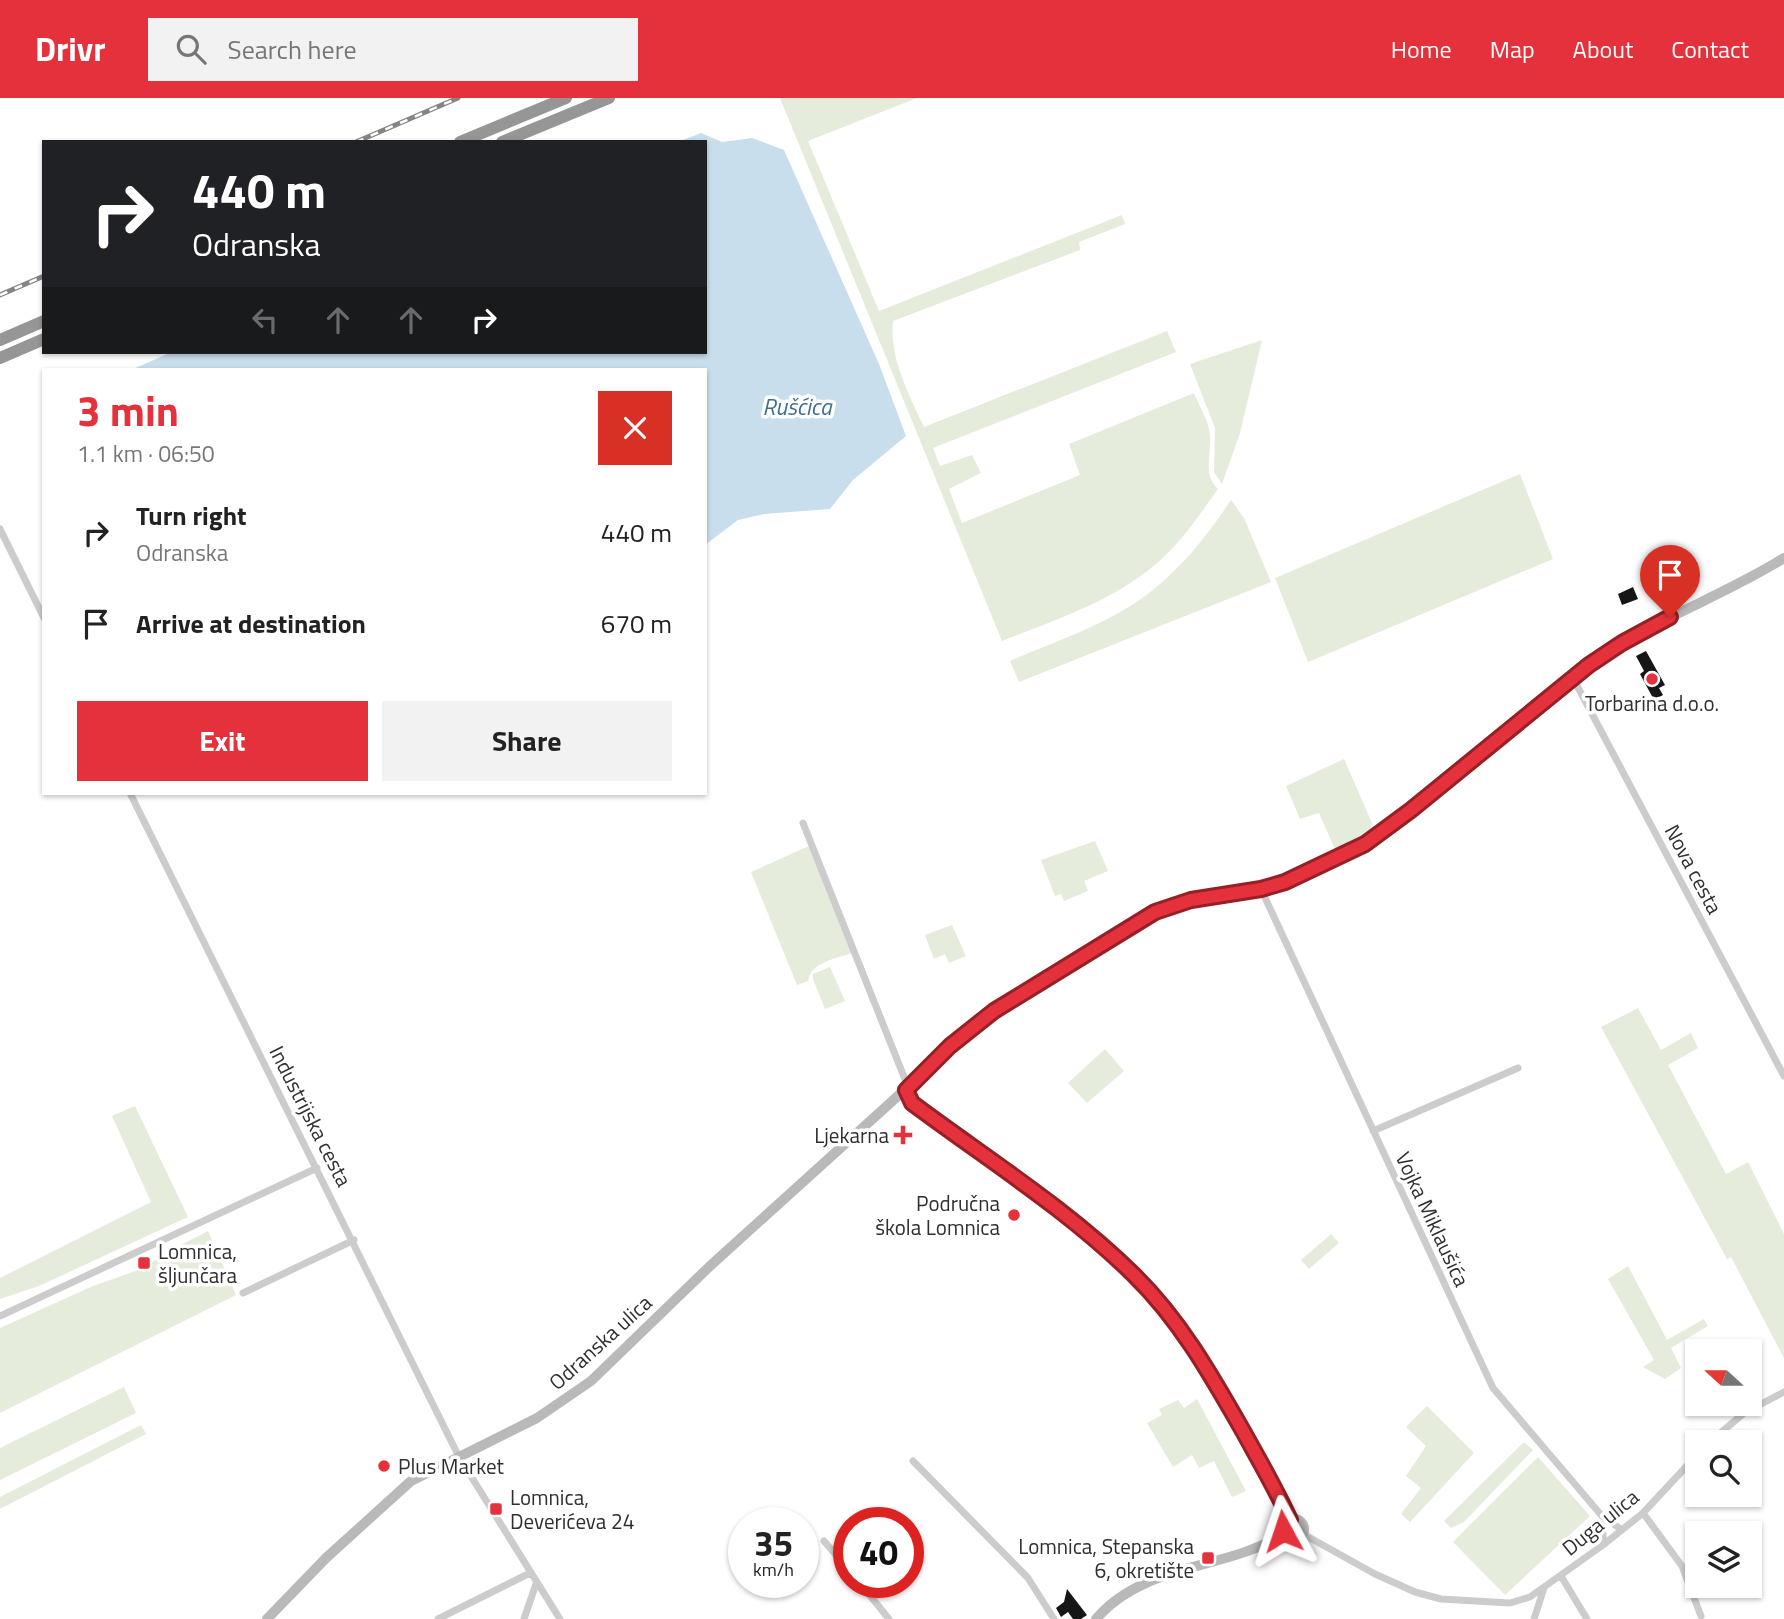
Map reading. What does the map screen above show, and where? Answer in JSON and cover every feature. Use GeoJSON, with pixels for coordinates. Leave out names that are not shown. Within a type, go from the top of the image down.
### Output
{"type":"FeatureCollection","features":[{"type":"Feature","properties":{"kind":"highway"},"geometry":{"type":"LineString","coordinates":[[465,140],[566,98]]}},
{"type":"Feature","properties":{"kind":"highway"},"geometry":{"type":"LineString","coordinates":[[507,140],[609,98]]}},
{"type":"Feature","properties":{"kind":"highway"},"geometry":{"type":"LineString","coordinates":[[0,341],[42,322]]}},
{"type":"Feature","properties":{"kind":"highway"},"geometry":{"type":"LineString","coordinates":[[0,358],[42,340]]}},
{"type":"Feature","properties":{"kind":"street"},"geometry":{"type":"LineString","coordinates":[[0,529],[42,614]]}},
{"type":"Feature","properties":{"kind":"street","name":"Odranska ulica"},"geometry":{"type":"LineString","coordinates":[[267,1619],[326,1558],[402,1488],[427,1472],[537,1419],[592,1381],[710,1266],[907,1089],[950,1046],[994,1011],[1139,921],[1177,903],[1261,889],[1305,874],[1377,836],[1573,678],[1622,643],[1751,578],[1784,558]]}},
{"type":"Feature","properties":{"kind":"street","name":"Nova cesta"},"geometry":{"type":"LineString","coordinates":[[1573,678],[1784,1076]]}},
{"type":"Feature","properties":{"kind":"street","name":"Industrijska cesta"},"geometry":{"type":"LineString","coordinates":[[131,795],[354,1240],[459,1457],[560,1619]]}},
{"type":"Feature","properties":{"kind":"street"},"geometry":{"type":"LineString","coordinates":[[803,823],[912,1103],[1028,1186],[1098,1241],[1164,1308],[1203,1360],[1290,1520]]}},
{"type":"Feature","properties":{"kind":"street","name":"Vojka Miklaušića"},"geometry":{"type":"LineString","coordinates":[[1261,889],[1493,1388],[1602,1516],[1622,1530]]}},
{"type":"Feature","properties":{"kind":"street"},"geometry":{"type":"LineString","coordinates":[[1373,1131],[1518,1068]]}},
{"type":"Feature","properties":{"kind":"street"},"geometry":{"type":"LineString","coordinates":[[0,1316],[317,1168]]}},
{"type":"Feature","properties":{"kind":"street"},"geometry":{"type":"LineString","coordinates":[[243,1293],[354,1240]]}},
{"type":"Feature","properties":{"kind":"street"},"geometry":{"type":"LineString","coordinates":[[1724,1430],[1744,1413],[1784,1392]]}},
{"type":"Feature","properties":{"kind":"street"},"geometry":{"type":"LineString","coordinates":[[913,1461],[1028,1578],[1054,1619]]}},
{"type":"Feature","properties":{"kind":"street","name":"Duga ulica"},"geometry":{"type":"LineString","coordinates":[[1303,1534],[1392,1583],[1434,1597],[1510,1603],[1530,1597],[1603,1545],[1643,1513],[1685,1468]]}},
{"type":"Feature","properties":{"kind":"street"},"geometry":{"type":"LineString","coordinates":[[1643,1513],[1682,1566],[1702,1616]]}},
{"type":"Feature","properties":{"kind":"street"},"geometry":{"type":"LineString","coordinates":[[1602,1516],[1605,1528],[1603,1545]]}},
{"type":"Feature","properties":{"kind":"street"},"geometry":{"type":"LineString","coordinates":[[1297,1519],[1303,1524],[1303,1534],[1294,1540],[1284,1534],[1283,1527],[1290,1520],[1297,1519]]}},
{"type":"Feature","properties":{"kind":"street"},"geometry":{"type":"LineString","coordinates":[[1096,1619],[1120,1596],[1144,1582],[1259,1549],[1284,1534]]}},
{"type":"Feature","properties":{"kind":"street"},"geometry":{"type":"LineString","coordinates":[[824,1541],[833,1551]]}},
{"type":"Feature","properties":{"kind":"street"},"geometry":{"type":"LineString","coordinates":[[438,1619],[530,1573]]}},
{"type":"Feature","properties":{"kind":"street"},"geometry":{"type":"LineString","coordinates":[[1561,1576],[1587,1619]]}},
{"type":"Feature","properties":{"kind":"street"},"geometry":{"type":"LineString","coordinates":[[524,1619],[536,1584]]}},
{"type":"Feature","properties":{"kind":"street"},"geometry":{"type":"LineString","coordinates":[[1534,1619],[1544,1588]]}},
{"type":"Feature","properties":{"kind":"street"},"geometry":{"type":"LineString","coordinates":[[872,1598],[889,1619]]}},
{"type":"Feature","properties":{"kind":"green space"},"geometry":{"type":"Polygon","coordinates":[[[780,98],[917,98],[808,141],[879,311],[1122,215],[1125,224],[1079,242],[1080,250],[893,321],[894,348],[901,376],[924,427],[1167,331],[1176,352],[933,448],[940,466],[972,455],[981,473],[949,489],[962,523],[1080,475],[1069,444],[1194,393],[1209,430],[1209,471],[1218,489],[1182,538],[1156,564],[1101,600],[1002,641],[780,98]]]}},
{"type":"Feature","properties":{"kind":"green space"},"geometry":{"type":"Polygon","coordinates":[[[1262,340],[1240,433],[1222,484],[1214,472],[1215,428],[1190,364],[1262,340]]]}},
{"type":"Feature","properties":{"kind":"green space"},"geometry":{"type":"Polygon","coordinates":[[[1520,474],[1553,559],[1308,662],[1275,578],[1520,474]]]}},
{"type":"Feature","properties":{"kind":"green space"},"geometry":{"type":"Polygon","coordinates":[[[1231,500],[1244,518],[1271,582],[1019,682],[1010,661],[1085,630],[1138,601],[1186,559],[1231,500]]]}},
{"type":"Feature","properties":{"kind":"green space"},"geometry":{"type":"Polygon","coordinates":[[[1344,759],[1372,823],[1369,835],[1337,854],[1319,813],[1300,819],[1286,786],[1344,759]]]}},
{"type":"Feature","properties":{"kind":"green space"},"geometry":{"type":"Polygon","coordinates":[[[1095,841],[1108,871],[1084,881],[1088,891],[1064,901],[1061,894],[1055,896],[1041,860],[1095,841]]]}},
{"type":"Feature","properties":{"kind":"green space"},"geometry":{"type":"Polygon","coordinates":[[[809,846],[852,953],[819,965],[808,981],[797,985],[751,872],[809,846]]]}},
{"type":"Feature","properties":{"kind":"green space"},"geometry":{"type":"Polygon","coordinates":[[[952,925],[966,956],[949,963],[945,954],[934,959],[925,935],[952,925]]]}},
{"type":"Feature","properties":{"kind":"green space"},"geometry":{"type":"Polygon","coordinates":[[[830,967],[845,1001],[825,1009],[813,974],[830,967]]]}},
{"type":"Feature","properties":{"kind":"green space"},"geometry":{"type":"Polygon","coordinates":[[[1638,1008],[1661,1050],[1691,1033],[1698,1048],[1668,1065],[1726,1174],[1748,1162],[1784,1234],[1784,1358],[1731,1257],[1727,1259],[1601,1027],[1638,1008]]]}},
{"type":"Feature","properties":{"kind":"green space"},"geometry":{"type":"Polygon","coordinates":[[[1105,1049],[1124,1071],[1087,1103],[1068,1083],[1105,1049]]]}},
{"type":"Feature","properties":{"kind":"green space"},"geometry":{"type":"Polygon","coordinates":[[[135,1106],[188,1217],[39,1286],[0,1299],[0,1278],[151,1202],[112,1116],[135,1106]]]}},
{"type":"Feature","properties":{"kind":"green space"},"geometry":{"type":"Polygon","coordinates":[[[208,1231],[236,1295],[0,1413],[0,1328],[93,1286],[144,1268],[165,1253],[208,1231]]]}},
{"type":"Feature","properties":{"kind":"green space"},"geometry":{"type":"Polygon","coordinates":[[[1331,1234],[1339,1243],[1309,1269],[1301,1260],[1331,1234]]]}},
{"type":"Feature","properties":{"kind":"green space"},"geometry":{"type":"Polygon","coordinates":[[[1628,1266],[1667,1340],[1704,1319],[1708,1326],[1671,1348],[1681,1368],[1665,1379],[1643,1367],[1654,1360],[1608,1279],[1628,1266]]]}},
{"type":"Feature","properties":{"kind":"green space"},"geometry":{"type":"Polygon","coordinates":[[[124,1387],[136,1413],[0,1480],[0,1448],[124,1387]]]}},
{"type":"Feature","properties":{"kind":"green space"},"geometry":{"type":"Polygon","coordinates":[[[1197,1399],[1246,1491],[1232,1497],[1214,1461],[1199,1468],[1192,1455],[1173,1467],[1147,1423],[1162,1415],[1159,1409],[1178,1400],[1184,1408],[1197,1399]]]}},
{"type":"Feature","properties":{"kind":"green space"},"geometry":{"type":"Polygon","coordinates":[[[1427,1406],[1474,1453],[1410,1522],[1401,1514],[1421,1488],[1406,1476],[1426,1446],[1406,1427],[1427,1406]]]}},
{"type":"Feature","properties":{"kind":"green space"},"geometry":{"type":"Polygon","coordinates":[[[141,1425],[146,1434],[0,1509],[0,1497],[141,1425]]]}},
{"type":"Feature","properties":{"kind":"green space"},"geometry":{"type":"Polygon","coordinates":[[[1524,1442],[1533,1450],[1464,1522],[1451,1528],[1444,1521],[1524,1442]]]}},
{"type":"Feature","properties":{"kind":"green space"},"geometry":{"type":"Polygon","coordinates":[[[1538,1457],[1590,1516],[1505,1595],[1453,1542],[1538,1457]]]}},
{"type":"Feature","properties":{"kind":"water","name":"Rušćica"},"geometry":{"type":"Polygon","coordinates":[[[701,133],[722,142],[752,138],[784,150],[879,364],[906,436],[853,480],[830,509],[764,514],[738,520],[707,543],[707,368],[135,368],[167,354],[707,354],[707,140],[683,140],[701,133]]]}},
{"type":"Feature","properties":{"kind":"building"},"geometry":{"type":"Polygon","coordinates":[[[1633,587],[1638,599],[1622,605],[1618,594],[1633,587]]]}},
{"type":"Feature","properties":{"kind":"building","name":"Torbarina d.o.o."},"geometry":{"type":"Polygon","coordinates":[[[1646,651],[1665,685],[1659,688],[1663,695],[1654,700],[1640,674],[1644,671],[1636,656],[1646,651]]]}},
{"type":"Feature","properties":{"kind":"building"},"geometry":{"type":"Polygon","coordinates":[[[1067,1589],[1087,1615],[1081,1619],[1073,1619],[1068,1612],[1061,1617],[1056,1608],[1064,1602],[1067,1589]]]}},
{"type":"Feature","properties":{"kind":"railway"},"geometry":{"type":"LineString","coordinates":[[361,140],[458,98]]}},
{"type":"Feature","properties":{"kind":"railway"},"geometry":{"type":"LineString","coordinates":[[0,295],[42,277]]}},
{"type":"Feature","properties":{"kind":"place","name":"Torbarina d.o.o."},"geometry":{"type":"Point","coordinates":[1652,679]}},
{"type":"Feature","properties":{"kind":"place","name":"Ljekarna"},"geometry":{"type":"Point","coordinates":[903,1135]}},
{"type":"Feature","properties":{"kind":"place","name":"Područna škola Lomnica"},"geometry":{"type":"Point","coordinates":[1014,1215]}},
{"type":"Feature","properties":{"kind":"place","name":"Lomnica, šljunčara"},"geometry":{"type":"Point","coordinates":[144,1263]}},
{"type":"Feature","properties":{"kind":"place","name":"Plus Market"},"geometry":{"type":"Point","coordinates":[384,1466]}},
{"type":"Feature","properties":{"kind":"place","name":"Lomnica, Deverićeva 24"},"geometry":{"type":"Point","coordinates":[496,1509]}},
{"type":"Feature","properties":{"kind":"place","name":"Lomnica, Stepanska 6, okretište"},"geometry":{"type":"Point","coordinates":[1208,1558]}},
{"type":"Feature","properties":{"kind":"route"},"geometry":{"type":"LineString","coordinates":[[1283,1531],[1283,1527],[1290,1520],[1277,1492],[1203,1360],[1164,1308],[1137,1277],[1098,1241],[1028,1186],[912,1103],[906,1090],[950,1046],[994,1011],[1155,912],[1191,900],[1261,889],[1285,882],[1365,844],[1394,824],[1589,665],[1622,643],[1670,617]]}}]}
